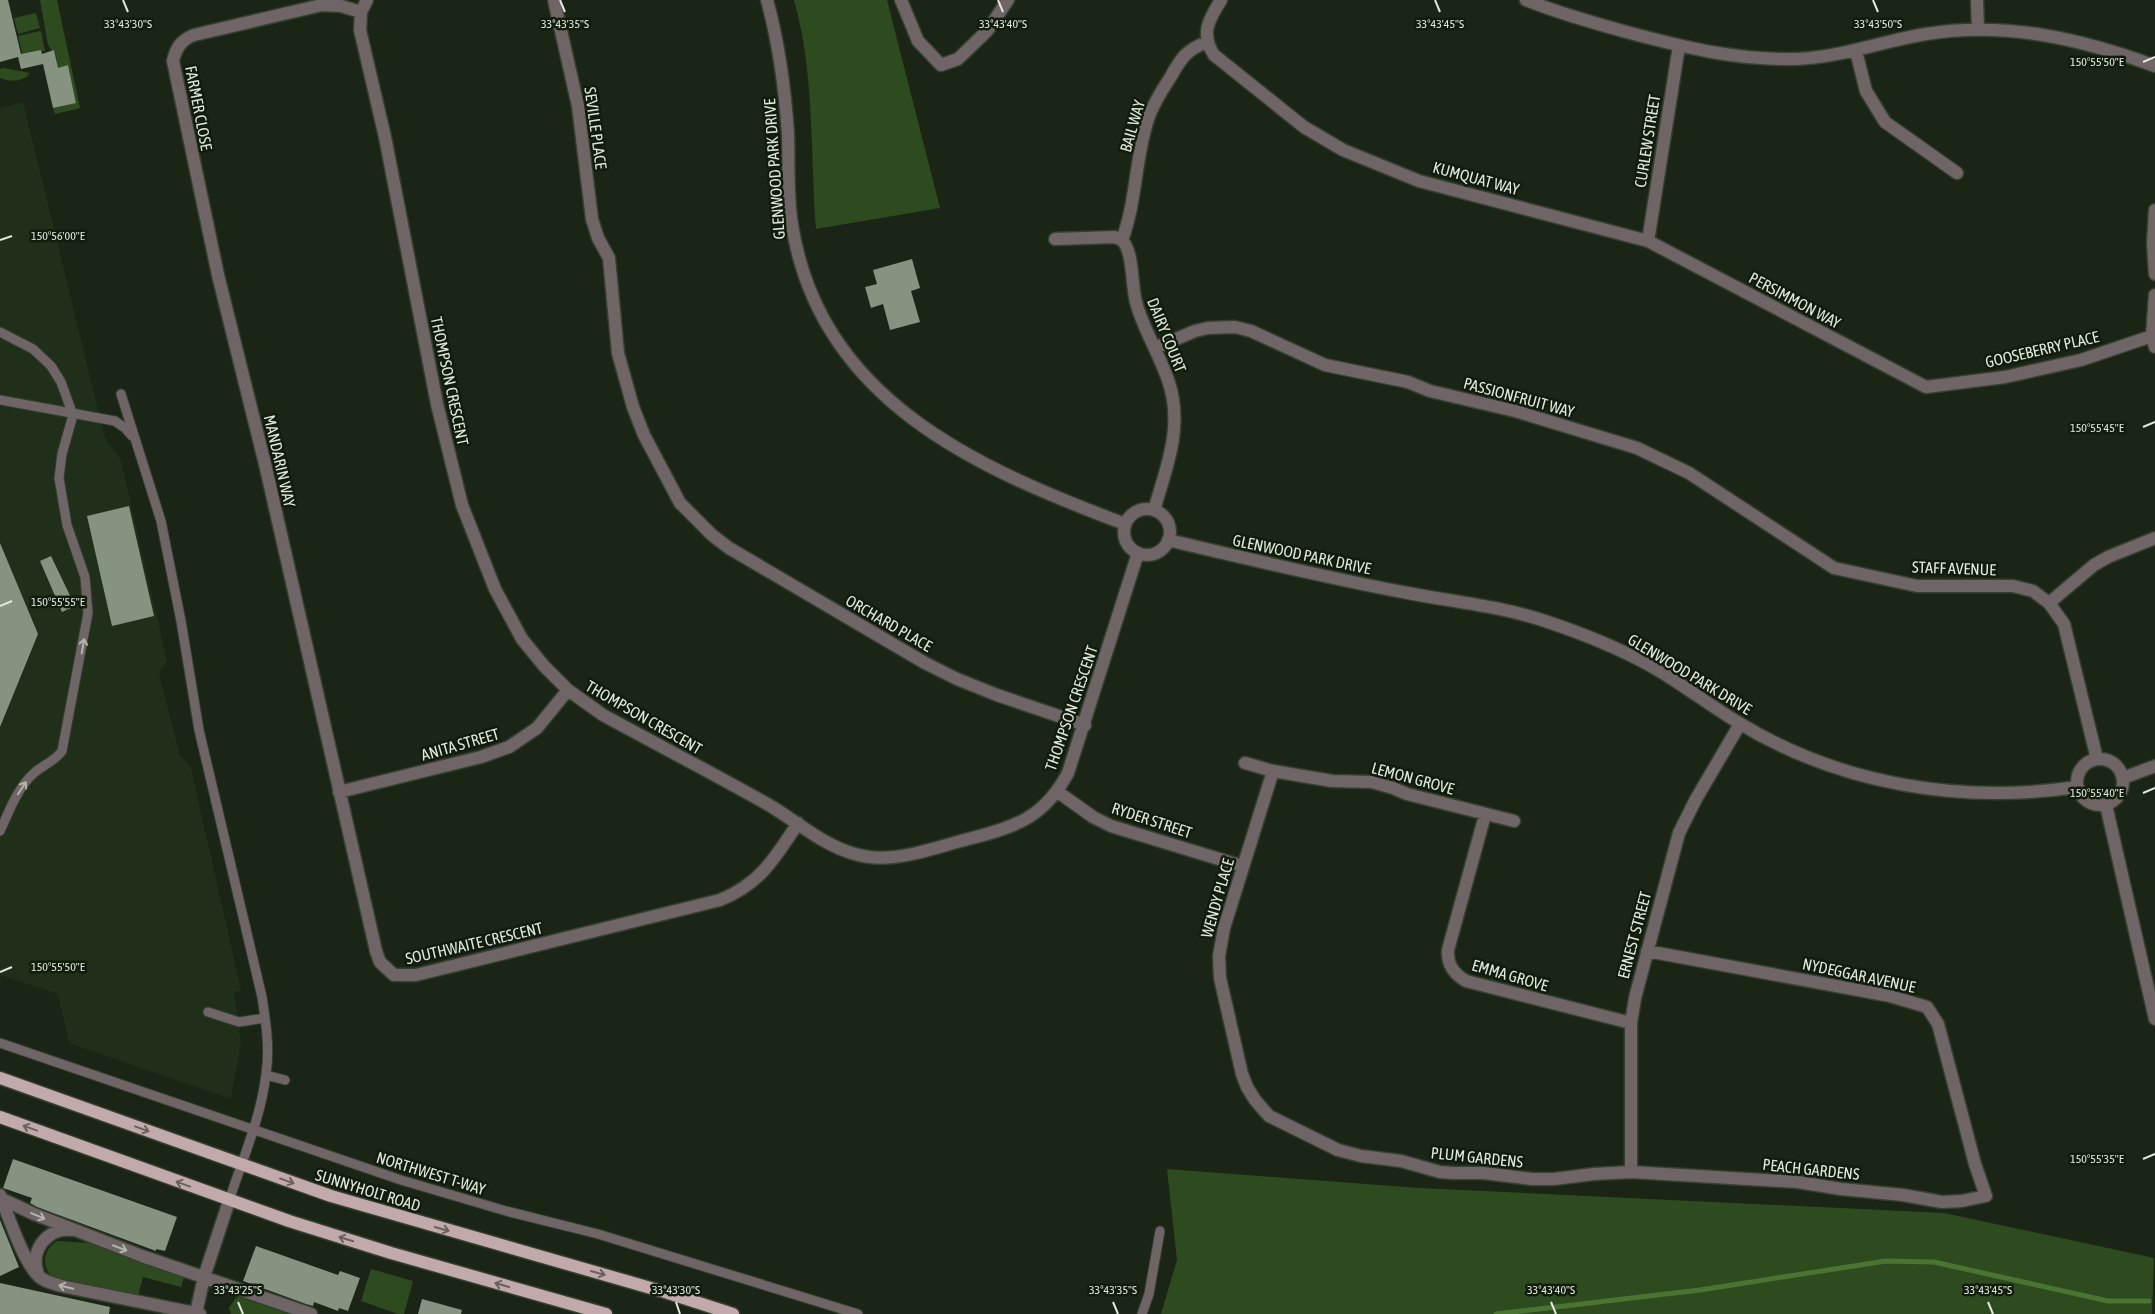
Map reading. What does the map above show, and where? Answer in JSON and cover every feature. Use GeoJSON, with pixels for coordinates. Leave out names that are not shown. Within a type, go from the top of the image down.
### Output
{"type":"FeatureCollection","features":[{"type":"Feature","properties":{"kind":"main road","name":"SUNNYHOLT ROAD"},"geometry":{"type":"LineString","coordinates":[[0,1078],[339,1198],[659,1290],[733,1314]]}},
{"type":"Feature","properties":{"kind":"main road"},"geometry":{"type":"LineString","coordinates":[[0,1117],[228,1201],[391,1253],[606,1314]]}},
{"type":"Feature","properties":{"kind":"street"},"geometry":{"type":"LineString","coordinates":[[360,12],[367,0]]}},
{"type":"Feature","properties":{"kind":"street","name":"SEVILLE PLACE"},"geometry":{"type":"LineString","coordinates":[[554,0],[578,106],[592,219],[598,238],[609,258]]}},
{"type":"Feature","properties":{"kind":"street","name":"GLENWOOD PARK DRIVE"},"geometry":{"type":"LineString","coordinates":[[767,0],[778,49],[785,101],[789,205],[796,245],[816,304],[843,349],[884,396],[918,424],[960,449],[1025,483],[1125,524]]}},
{"type":"Feature","properties":{"kind":"street"},"geometry":{"type":"LineString","coordinates":[[901,0],[918,41],[941,65],[958,59],[987,31],[1008,0]]}},
{"type":"Feature","properties":{"kind":"street"},"geometry":{"type":"LineString","coordinates":[[1207,42],[1206,29],[1209,18],[1222,0]]}},
{"type":"Feature","properties":{"kind":"street"},"geometry":{"type":"LineString","coordinates":[[1526,0],[1564,15],[1679,46],[1734,57],[1768,59],[1816,57],[1856,51],[1923,35],[1978,28],[2050,35],[2082,42],[2155,66]]}},
{"type":"Feature","properties":{"kind":"street"},"geometry":{"type":"LineString","coordinates":[[1977,0],[1978,28]]}},
{"type":"Feature","properties":{"kind":"street","name":"FARMER CLOSE"},"geometry":{"type":"LineString","coordinates":[[218,275],[174,70],[176,48],[194,35],[322,5],[341,6],[360,12]]}},
{"type":"Feature","properties":{"kind":"street","name":"THOMPSON CRESCENT"},"geometry":{"type":"LineString","coordinates":[[360,12],[360,30],[385,136],[436,404],[459,495],[492,582],[512,624],[534,654],[568,690],[603,715],[798,823],[840,849],[866,856],[892,857],[1016,826],[1041,810],[1058,792],[1068,773],[1085,725],[1138,553]]}},
{"type":"Feature","properties":{"kind":"street","name":"KUMQUAT WAY"},"geometry":{"type":"LineString","coordinates":[[1207,42],[1214,55],[1304,126],[1343,150],[1420,180],[1648,241]]}},
{"type":"Feature","properties":{"kind":"street","name":"BAIL WAY"},"geometry":{"type":"LineString","coordinates":[[1122,240],[1129,218],[1146,125],[1156,100],[1181,58],[1195,47],[1207,42]]}},
{"type":"Feature","properties":{"kind":"street","name":"CURLEW STREET"},"geometry":{"type":"LineString","coordinates":[[1648,241],[1679,46]]}},
{"type":"Feature","properties":{"kind":"street"},"geometry":{"type":"LineString","coordinates":[[1856,51],[1866,91],[1885,122],[1957,173]]}},
{"type":"Feature","properties":{"kind":"street"},"geometry":{"type":"LineString","coordinates":[[2155,210],[2153,244],[2155,274]]}},
{"type":"Feature","properties":{"kind":"street"},"geometry":{"type":"LineString","coordinates":[[1055,239],[1107,237],[1122,240]]}},
{"type":"Feature","properties":{"kind":"street","name":"DAIRY COURT"},"geometry":{"type":"LineString","coordinates":[[1122,240],[1128,249],[1137,308],[1168,379],[1176,415],[1171,452],[1154,510]]}},
{"type":"Feature","properties":{"kind":"street","name":"PERSIMMON WAY"},"geometry":{"type":"LineString","coordinates":[[1648,241],[1926,387]]}},
{"type":"Feature","properties":{"kind":"street","name":"ORCHARD PLACE"},"geometry":{"type":"LineString","coordinates":[[609,258],[618,353],[633,407],[641,428],[676,496],[712,535],[729,548],[925,663],[997,696],[1085,725]]}},
{"type":"Feature","properties":{"kind":"street","name":"MANDARIN WAY"},"geometry":{"type":"LineString","coordinates":[[218,275],[265,464],[307,655]]}},
{"type":"Feature","properties":{"kind":"street","name":"GOOSEBERRY PLACE"},"geometry":{"type":"LineString","coordinates":[[1926,387],[2006,377],[2153,342],[2155,295]]}},
{"type":"Feature","properties":{"kind":"street","name":"PASSIONFRUIT WAY"},"geometry":{"type":"LineString","coordinates":[[1155,348],[1195,331],[1208,328],[1235,327],[1259,334],[1315,361],[1408,382],[1430,390],[1515,411],[1637,448],[1689,473]]}},
{"type":"Feature","properties":{"kind":"street","name":"STAFF AVENUE"},"geometry":{"type":"LineString","coordinates":[[1689,473],[1834,568],[1917,586],[2013,586],[2033,591],[2049,602],[2064,624],[2097,759]]}},
{"type":"Feature","properties":{"kind":"street"},"geometry":{"type":"LineString","coordinates":[[1142,509],[1154,510],[1163,515],[1167,520],[1170,528],[1168,540],[1157,553],[1149,555],[1138,553],[1128,546],[1125,539],[1125,524],[1135,512],[1142,509]]}},
{"type":"Feature","properties":{"kind":"street"},"geometry":{"type":"LineString","coordinates":[[2049,602],[2094,565],[2108,557],[2155,538]]}},
{"type":"Feature","properties":{"kind":"street","name":"GLENWOOD PARK DRIVE"},"geometry":{"type":"LineString","coordinates":[[1168,540],[1279,568],[1498,608],[1543,620],[1602,642],[1650,666],[1740,724],[1767,738],[1826,764],[1870,778],[1900,785],[1936,790],[2020,794],[2078,788]]}},
{"type":"Feature","properties":{"kind":"street","name":"SOUTHWAITE CRESCENT"},"geometry":{"type":"LineString","coordinates":[[307,655],[376,951],[385,968],[394,975],[416,976],[720,900],[741,889],[764,872],[798,823]]}},
{"type":"Feature","properties":{"kind":"street","name":"ANITA STREET"},"geometry":{"type":"LineString","coordinates":[[339,792],[481,757],[509,747],[537,728],[568,690]]}},
{"type":"Feature","properties":{"kind":"street","name":"ERNEST STREET"},"geometry":{"type":"LineString","coordinates":[[1631,1172],[1631,1023],[1647,951],[1679,833],[1696,799],[1740,724]]}},
{"type":"Feature","properties":{"kind":"street"},"geometry":{"type":"LineString","coordinates":[[2097,759],[2111,762],[2120,771],[2123,778],[2120,794],[2116,800],[2106,805],[2090,803],[2082,796],[2078,788],[2077,779],[2082,768],[2090,761],[2097,759]]}},
{"type":"Feature","properties":{"kind":"street"},"geometry":{"type":"LineString","coordinates":[[1245,763],[1273,771]]}},
{"type":"Feature","properties":{"kind":"street"},"geometry":{"type":"LineString","coordinates":[[2123,778],[2155,766]]}},
{"type":"Feature","properties":{"kind":"street","name":"LEMON GROVE"},"geometry":{"type":"LineString","coordinates":[[1273,771],[1332,781],[1372,782],[1407,794],[1485,814]]}},
{"type":"Feature","properties":{"kind":"street","name":"WENDY PLACE"},"geometry":{"type":"LineString","coordinates":[[1269,1116],[1255,1100],[1242,1074],[1219,967],[1222,936],[1242,866],[1273,771]]}},
{"type":"Feature","properties":{"kind":"street","name":"RYDER STREET"},"geometry":{"type":"LineString","coordinates":[[1058,792],[1093,817],[1111,826],[1242,866]]}},
{"type":"Feature","properties":{"kind":"street"},"geometry":{"type":"LineString","coordinates":[[2106,805],[2155,1018]]}},
{"type":"Feature","properties":{"kind":"street"},"geometry":{"type":"LineString","coordinates":[[1485,814],[1514,821]]}},
{"type":"Feature","properties":{"kind":"street","name":"EMMA GROVE"},"geometry":{"type":"LineString","coordinates":[[1485,814],[1448,950],[1452,969],[1466,981],[1631,1023]]}},
{"type":"Feature","properties":{"kind":"street","name":"NYDEGGAR AVENUE"},"geometry":{"type":"LineString","coordinates":[[1647,951],[1890,996],[1927,1006],[1938,1024],[1975,1164],[1986,1196]]}},
{"type":"Feature","properties":{"kind":"street","name":"PLUM GARDENS"},"geometry":{"type":"LineString","coordinates":[[1269,1116],[1338,1150],[1361,1156],[1401,1161],[1440,1172],[1494,1174],[1532,1179],[1554,1179],[1631,1172]]}},
{"type":"Feature","properties":{"kind":"street","name":"PEACH GARDENS"},"geometry":{"type":"LineString","coordinates":[[1631,1172],[1798,1182],[1841,1189],[1903,1195],[1942,1202],[1962,1201],[1986,1196]]}},
{"type":"Feature","properties":{"kind":"street"},"geometry":{"type":"LineString","coordinates":[[1,1197],[32,1270],[40,1277],[66,1287],[198,1314],[204,1277],[228,1201]]}},
{"type":"Feature","properties":{"kind":"street"},"geometry":{"type":"LineString","coordinates":[[1,1197],[74,1230],[311,1314]]}},
{"type":"Feature","properties":{"kind":"street"},"geometry":{"type":"LineString","coordinates":[[40,1277],[37,1270],[36,1256],[42,1242],[53,1233],[74,1230]]}},
{"type":"Feature","properties":{"kind":"lane"},"geometry":{"type":"LineString","coordinates":[[0,332],[22,342],[44,358],[57,374],[72,415],[62,454],[59,478],[67,525],[85,578],[88,613],[64,745],[59,756],[34,774],[23,786],[0,832]]}},
{"type":"Feature","properties":{"kind":"lane"},"geometry":{"type":"LineString","coordinates":[[121,394],[163,530],[181,621],[199,730],[265,1018],[266,1075],[253,1130],[228,1201]]}},
{"type":"Feature","properties":{"kind":"lane"},"geometry":{"type":"LineString","coordinates":[[0,400],[72,415],[115,421],[125,428],[135,440]]}},
{"type":"Feature","properties":{"kind":"lane"},"geometry":{"type":"LineString","coordinates":[[208,1012],[239,1022],[265,1018]]}},
{"type":"Feature","properties":{"kind":"lane","name":"NORTHWEST T-WAY"},"geometry":{"type":"LineString","coordinates":[[0,1043],[401,1180],[506,1212],[608,1237],[858,1314]]}},
{"type":"Feature","properties":{"kind":"lane"},"geometry":{"type":"LineString","coordinates":[[266,1075],[285,1080]]}},
{"type":"Feature","properties":{"kind":"lane"},"geometry":{"type":"LineString","coordinates":[[1142,1314],[1149,1294],[1160,1231]]}},
{"type":"Feature","properties":{"kind":"shaded area"},"geometry":{"type":"Polygon","coordinates":[[[23,102],[105,438],[121,460],[167,661],[159,674],[180,755],[191,768],[241,990],[234,993],[241,1043],[231,1099],[69,1043],[58,994],[0,975],[0,108],[23,102]]]}},
{"type":"Feature","properties":{"kind":"green space"},"geometry":{"type":"Polygon","coordinates":[[[40,0],[57,0],[80,108],[55,114],[53,108],[76,102],[68,66],[58,68],[54,51],[48,45],[40,0]]]}},
{"type":"Feature","properties":{"kind":"green space"},"geometry":{"type":"Polygon","coordinates":[[[794,0],[887,0],[940,208],[816,229],[809,85],[801,28],[794,0]]]}},
{"type":"Feature","properties":{"kind":"green space"},"geometry":{"type":"Polygon","coordinates":[[[36,13],[40,28],[18,34],[14,18],[36,13]]]}},
{"type":"Feature","properties":{"kind":"green space"},"geometry":{"type":"Polygon","coordinates":[[[41,31],[45,51],[41,50],[23,56],[18,36],[41,31]]]}},
{"type":"Feature","properties":{"kind":"green space"},"geometry":{"type":"Polygon","coordinates":[[[4,68],[30,73],[21,80],[8,80],[0,78],[0,69],[4,68]]]}},
{"type":"Feature","properties":{"kind":"green space"},"geometry":{"type":"Polygon","coordinates":[[[1167,1169],[1419,1188],[1944,1213],[2154,1258],[2152,1314],[1161,1314],[1177,1260],[1167,1169]]]}},
{"type":"Feature","properties":{"kind":"green space"},"geometry":{"type":"Polygon","coordinates":[[[57,1241],[90,1243],[184,1277],[181,1287],[143,1277],[138,1296],[52,1277],[46,1268],[45,1258],[46,1253],[57,1241]]]}},
{"type":"Feature","properties":{"kind":"green space"},"geometry":{"type":"Polygon","coordinates":[[[371,1269],[413,1281],[404,1314],[398,1314],[361,1301],[371,1269]]]}},
{"type":"Feature","properties":{"kind":"green space"},"geometry":{"type":"Polygon","coordinates":[[[237,1296],[288,1314],[231,1314],[229,1308],[237,1296]]]}},
{"type":"Feature","properties":{"kind":"building"},"geometry":{"type":"Polygon","coordinates":[[[0,0],[8,0],[21,54],[41,50],[42,54],[54,50],[58,68],[68,65],[76,103],[53,108],[43,64],[21,69],[18,57],[0,62],[0,0]]]}},
{"type":"Feature","properties":{"kind":"building"},"geometry":{"type":"Polygon","coordinates":[[[912,259],[920,288],[911,291],[920,322],[890,330],[883,304],[871,308],[865,287],[877,284],[873,270],[912,259]]]}},
{"type":"Feature","properties":{"kind":"building"},"geometry":{"type":"Polygon","coordinates":[[[129,506],[154,616],[112,626],[87,516],[129,506]]]}},
{"type":"Feature","properties":{"kind":"building"},"geometry":{"type":"Polygon","coordinates":[[[0,543],[38,634],[0,727],[0,543]]]}},
{"type":"Feature","properties":{"kind":"building"},"geometry":{"type":"Polygon","coordinates":[[[51,556],[75,606],[62,612],[40,561],[51,556]]]}},
{"type":"Feature","properties":{"kind":"building"},"geometry":{"type":"Polygon","coordinates":[[[13,1159],[177,1217],[165,1251],[156,1249],[156,1251],[37,1207],[30,1203],[32,1198],[3,1188],[13,1159]]]}},
{"type":"Feature","properties":{"kind":"building"},"geometry":{"type":"Polygon","coordinates":[[[0,1220],[19,1267],[0,1276],[0,1220]]]}},
{"type":"Feature","properties":{"kind":"building"},"geometry":{"type":"Polygon","coordinates":[[[256,1246],[338,1275],[340,1271],[360,1278],[348,1311],[339,1308],[338,1311],[314,1302],[313,1306],[306,1304],[243,1281],[256,1246]]]}},
{"type":"Feature","properties":{"kind":"building"},"geometry":{"type":"Polygon","coordinates":[[[0,1283],[110,1307],[109,1314],[0,1314],[0,1283]]]}},
{"type":"Feature","properties":{"kind":"building"},"geometry":{"type":"Polygon","coordinates":[[[422,1299],[462,1310],[461,1314],[418,1314],[422,1299]]]}},
{"type":"Feature","properties":{"kind":"waterway"},"geometry":{"type":"LineString","coordinates":[[1496,1314],[1700,1290],[1886,1261],[1934,1262],[2108,1301],[2149,1301]]}}]}
